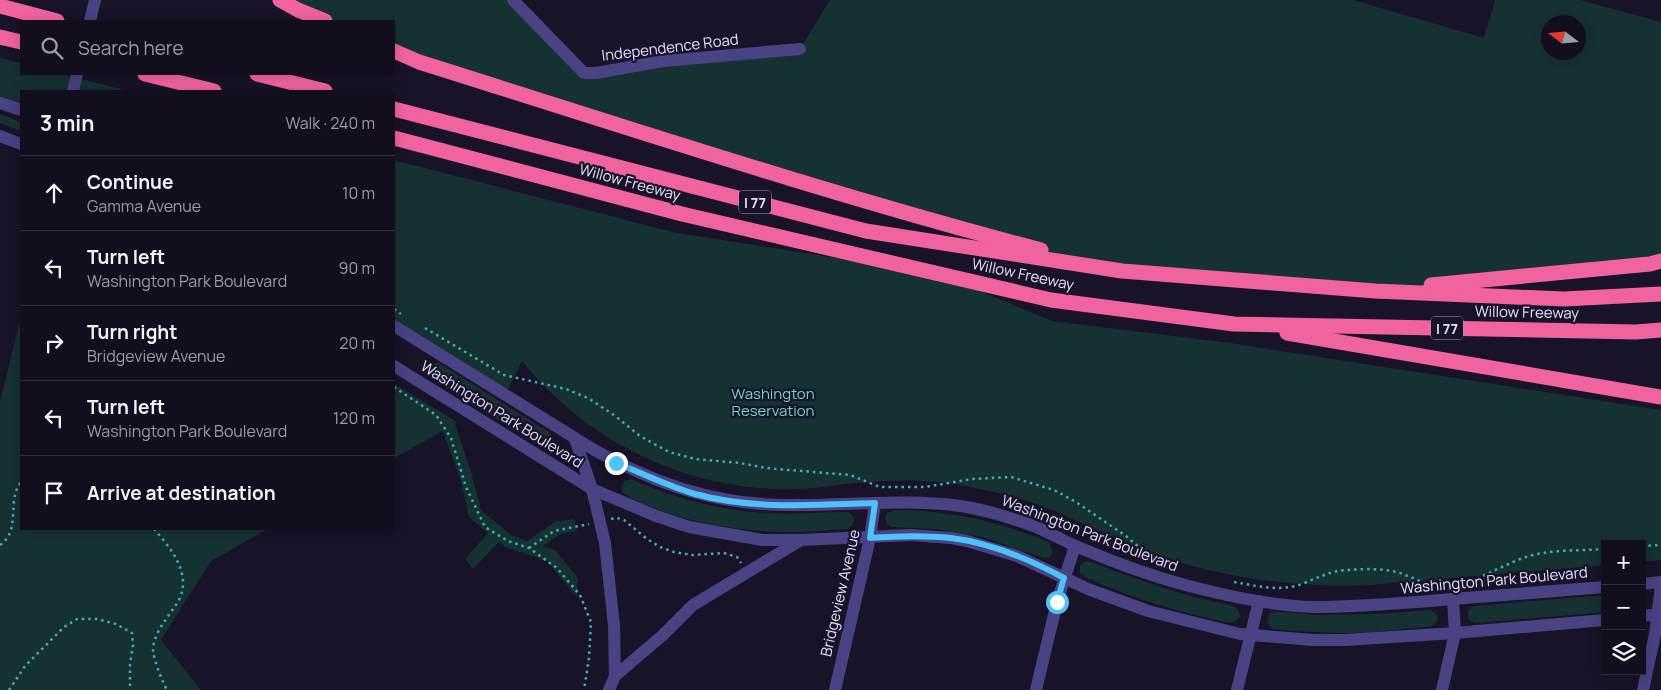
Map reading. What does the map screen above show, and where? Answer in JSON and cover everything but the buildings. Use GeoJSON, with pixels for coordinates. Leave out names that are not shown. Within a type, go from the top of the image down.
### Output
{"type":"FeatureCollection","features":[{"type":"Feature","properties":{"kind":"highway"},"geometry":{"type":"LineString","coordinates":[[280,0],[323,20]]}},
{"type":"Feature","properties":{"kind":"highway"},"geometry":{"type":"LineString","coordinates":[[0,6],[53,20]]}},
{"type":"Feature","properties":{"kind":"highway"},"geometry":{"type":"LineString","coordinates":[[0,37],[20,42]]}},
{"type":"Feature","properties":{"kind":"highway"},"geometry":{"type":"LineString","coordinates":[[395,51],[419,62],[761,169],[958,228],[1122,271]]}},
{"type":"Feature","properties":{"kind":"highway"},"geometry":{"type":"LineString","coordinates":[[150,75],[210,90]]}},
{"type":"Feature","properties":{"kind":"highway"},"geometry":{"type":"LineString","coordinates":[[261,75],[321,90]]}},
{"type":"Feature","properties":{"kind":"highway","name":"Willow Freeway"},"geometry":{"type":"LineString","coordinates":[[395,109],[866,231],[1122,271],[1375,290],[1564,299],[1661,294]]}},
{"type":"Feature","properties":{"kind":"highway","name":"Willow Freeway"},"geometry":{"type":"LineString","coordinates":[[395,138],[682,214],[1051,300],[1234,324],[1636,332],[1661,330]]}},
{"type":"Feature","properties":{"kind":"highway"},"geometry":{"type":"LineString","coordinates":[[1375,290],[1650,264],[1661,261]]}},
{"type":"Feature","properties":{"kind":"highway"},"geometry":{"type":"LineString","coordinates":[[1234,324],[1384,348],[1481,367],[1661,397]]}},
{"type":"Feature","properties":{"kind":"street"},"geometry":{"type":"LineString","coordinates":[[90,20],[96,0]]}},
{"type":"Feature","properties":{"kind":"street","name":"Independence Road"},"geometry":{"type":"LineString","coordinates":[[513,0],[584,73],[596,73],[663,62],[800,49]]}},
{"type":"Feature","properties":{"kind":"street"},"geometry":{"type":"LineString","coordinates":[[72,90],[77,75]]}},
{"type":"Feature","properties":{"kind":"street"},"geometry":{"type":"LineString","coordinates":[[0,103],[20,110]]}},
{"type":"Feature","properties":{"kind":"street"},"geometry":{"type":"LineString","coordinates":[[0,136],[20,144]]}},
{"type":"Feature","properties":{"kind":"street","name":"Washington Park Boulevard"},"geometry":{"type":"LineString","coordinates":[[395,327],[616,463],[686,491],[721,500],[789,505],[940,504],[983,511],[1036,527],[1075,546],[1173,582],[1259,601],[1312,607],[1382,605],[1601,587]]}},
{"type":"Feature","properties":{"kind":"street","name":"Washington Park Boulevard"},"geometry":{"type":"LineString","coordinates":[[395,367],[592,489],[656,516],[689,527],[762,540],[870,538],[911,535],[968,541],[1017,556],[1064,578],[1148,611],[1233,633],[1250,635],[1313,640],[1345,640],[1601,620]]}},
{"type":"Feature","properties":{"kind":"street","name":"Washington Park Boulevard"},"geometry":{"type":"LineString","coordinates":[[576,439],[592,489],[605,544],[614,626],[615,676],[609,690]]}},
{"type":"Feature","properties":{"kind":"street","name":"Bridgeview Avenue"},"geometry":{"type":"LineString","coordinates":[[834,690],[870,538],[875,503]]}},
{"type":"Feature","properties":{"kind":"street","name":"Washington Park Boulevard"},"geometry":{"type":"LineString","coordinates":[[615,676],[663,635],[693,605],[801,540]]}},
{"type":"Feature","properties":{"kind":"street"},"geometry":{"type":"LineString","coordinates":[[1036,690],[1057,602],[1075,546]]}},
{"type":"Feature","properties":{"kind":"street"},"geometry":{"type":"LineString","coordinates":[[1643,690],[1659,614],[1661,584],[1646,584]]}},
{"type":"Feature","properties":{"kind":"street"},"geometry":{"type":"LineString","coordinates":[[1442,690],[1455,633],[1453,599]]}},
{"type":"Feature","properties":{"kind":"street"},"geometry":{"type":"LineString","coordinates":[[1237,690],[1259,601]]}},
{"type":"Feature","properties":{"kind":"street"},"geometry":{"type":"LineString","coordinates":[[1646,616],[1659,614]]}},
{"type":"Feature","properties":{"kind":"path"},"geometry":{"type":"LineString","coordinates":[[395,310],[406,316]]}},
{"type":"Feature","properties":{"kind":"path"},"geometry":{"type":"LineString","coordinates":[[420,325],[504,376],[566,389],[588,398],[614,415],[640,436],[669,452],[695,458],[766,468],[850,475],[880,487],[925,488],[972,479],[1011,477],[1054,490],[1076,502],[1126,536],[1148,557],[1159,563]]}},
{"type":"Feature","properties":{"kind":"path"},"geometry":{"type":"LineString","coordinates":[[395,388],[436,415],[451,438],[466,487],[485,527],[508,541],[529,548],[557,568],[580,595],[591,622],[589,658],[584,690]]}},
{"type":"Feature","properties":{"kind":"path"},"geometry":{"type":"LineString","coordinates":[[0,545],[6,541],[12,531],[14,498],[20,483]]}},
{"type":"Feature","properties":{"kind":"path"},"geometry":{"type":"LineString","coordinates":[[608,520],[617,518],[624,520],[653,543],[674,552],[692,555],[724,553],[733,555],[740,560]]}},
{"type":"Feature","properties":{"kind":"path"},"geometry":{"type":"LineString","coordinates":[[529,548],[554,531],[583,525]]}},
{"type":"Feature","properties":{"kind":"path"},"geometry":{"type":"LineString","coordinates":[[155,530],[164,539],[180,565],[183,576],[179,599],[160,628],[155,639],[153,651],[167,690]]}},
{"type":"Feature","properties":{"kind":"path"},"geometry":{"type":"LineString","coordinates":[[1646,546],[1661,545]]}},
{"type":"Feature","properties":{"kind":"path"},"geometry":{"type":"LineString","coordinates":[[1462,584],[1528,557],[1548,553],[1601,549]]}},
{"type":"Feature","properties":{"kind":"path"},"geometry":{"type":"LineString","coordinates":[[1229,581],[1269,588],[1284,588],[1301,584],[1335,571],[1376,569],[1396,572],[1426,584],[1440,587]]}},
{"type":"Feature","properties":{"kind":"path"},"geometry":{"type":"LineString","coordinates":[[9,690],[25,666],[64,627],[77,619],[97,619],[116,624],[132,633],[130,690]]}},
{"type":"Feature","properties":{"kind":"green space"},"geometry":{"type":"Polygon","coordinates":[[[280,0],[513,0],[584,73],[800,49],[830,0],[1353,0],[1484,38],[1495,0],[1580,0],[1661,22],[1661,261],[1375,291],[1122,271],[958,228],[395,51],[395,20],[323,20],[280,0]]]}},
{"type":"Feature","properties":{"kind":"green space"},"geometry":{"type":"Polygon","coordinates":[[[0,58],[20,63],[20,75],[66,75],[125,90],[20,90],[20,110],[0,103],[0,58]]]}},
{"type":"Feature","properties":{"kind":"green space"},"geometry":{"type":"Polygon","coordinates":[[[0,114],[20,122],[20,128],[18,130],[0,123],[0,114]]]}},
{"type":"Feature","properties":{"kind":"green space","name":"Washington Reservation"},"geometry":{"type":"Polygon","coordinates":[[[395,160],[677,233],[939,274],[1052,321],[1230,343],[1661,410],[1661,560],[1646,562],[1646,540],[1601,540],[1601,565],[1369,585],[1311,585],[1253,579],[1196,567],[1169,559],[1118,540],[1041,506],[1007,495],[965,486],[949,483],[886,481],[802,489],[756,488],[717,482],[680,471],[644,457],[610,438],[578,416],[548,390],[522,361],[505,395],[395,327],[395,160]]]}},
{"type":"Feature","properties":{"kind":"green space"},"geometry":{"type":"Polygon","coordinates":[[[20,320],[20,530],[266,530],[211,561],[161,640],[201,690],[0,690],[0,402],[20,320]]]}},
{"type":"Feature","properties":{"kind":"green space"},"geometry":{"type":"Polygon","coordinates":[[[439,363],[549,432],[564,455],[561,459],[427,376],[425,372],[428,364],[439,363]]]}},
{"type":"Feature","properties":{"kind":"green space"},"geometry":{"type":"Polygon","coordinates":[[[395,385],[457,422],[455,424],[472,475],[481,510],[511,535],[527,541],[556,521],[574,519],[577,531],[561,534],[543,546],[555,550],[578,578],[577,597],[547,561],[505,547],[499,542],[473,569],[465,559],[488,533],[469,517],[460,478],[443,431],[395,457],[395,385]]]}},
{"type":"Feature","properties":{"kind":"green space"},"geometry":{"type":"Polygon","coordinates":[[[631,479],[663,492],[713,506],[775,514],[847,512],[851,514],[854,520],[852,526],[848,529],[793,532],[758,531],[708,524],[675,516],[628,496],[621,490],[624,481],[631,479]]]}},
{"type":"Feature","properties":{"kind":"green space"},"geometry":{"type":"Polygon","coordinates":[[[894,510],[934,512],[993,523],[1050,543],[1053,553],[1050,557],[1044,558],[982,537],[935,529],[892,527],[887,524],[885,518],[887,513],[894,510]]]}},
{"type":"Feature","properties":{"kind":"green space"},"geometry":{"type":"Polygon","coordinates":[[[1089,561],[1161,587],[1234,606],[1240,616],[1236,621],[1230,623],[1174,609],[1120,592],[1084,577],[1080,573],[1080,566],[1083,562],[1089,561]]]}},
{"type":"Feature","properties":{"kind":"green space"},"geometry":{"type":"Polygon","coordinates":[[[1601,595],[1601,612],[1476,623],[1469,620],[1468,615],[1469,609],[1475,606],[1601,595]]]}},
{"type":"Feature","properties":{"kind":"green space"},"geometry":{"type":"Polygon","coordinates":[[[1431,610],[1437,615],[1436,623],[1432,626],[1379,632],[1338,633],[1272,629],[1267,622],[1270,613],[1274,612],[1333,615],[1431,610]]]}},
{"type":"Feature","properties":{"kind":"route"},"geometry":{"type":"LineString","coordinates":[[616,463],[694,494],[721,500],[789,505],[875,503],[870,538],[911,535],[951,538],[984,545],[1017,556],[1064,578],[1057,602]]}}]}
